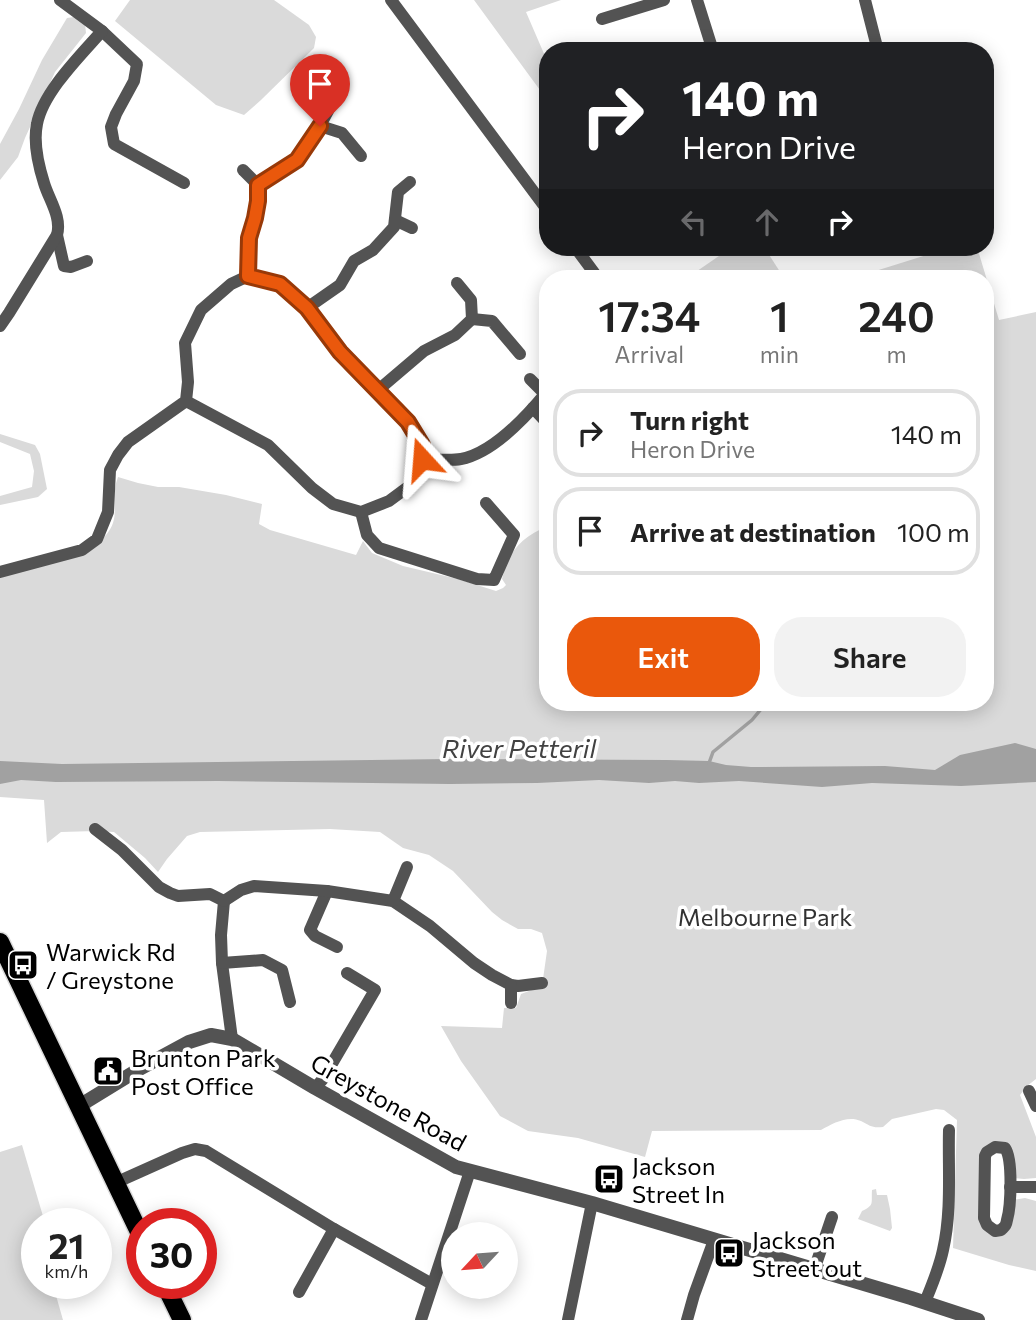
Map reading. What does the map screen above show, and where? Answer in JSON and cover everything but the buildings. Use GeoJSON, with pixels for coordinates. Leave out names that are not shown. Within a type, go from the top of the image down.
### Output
{"type":"FeatureCollection","features":[{"type":"Feature","properties":{"kind":"main road"},"geometry":{"type":"LineString","coordinates":[[0,942],[127,1208]]}},
{"type":"Feature","properties":{"kind":"main road"},"geometry":{"type":"LineString","coordinates":[[172,1299],[183,1320]]}},
{"type":"Feature","properties":{"kind":"street"},"geometry":{"type":"LineString","coordinates":[[60,0],[102,31],[136,64],[134,81],[111,127],[114,144],[184,183]]}},
{"type":"Feature","properties":{"kind":"street"},"geometry":{"type":"LineString","coordinates":[[391,0],[539,199]]}},
{"type":"Feature","properties":{"kind":"street"},"geometry":{"type":"LineString","coordinates":[[602,19],[664,0]]}},
{"type":"Feature","properties":{"kind":"street"},"geometry":{"type":"LineString","coordinates":[[697,0],[710,42]]}},
{"type":"Feature","properties":{"kind":"street"},"geometry":{"type":"LineString","coordinates":[[864,0],[876,42]]}},
{"type":"Feature","properties":{"kind":"street"},"geometry":{"type":"LineString","coordinates":[[0,326],[59,228],[36,149],[37,121],[43,105],[56,86],[102,31]]}},
{"type":"Feature","properties":{"kind":"street"},"geometry":{"type":"LineString","coordinates":[[258,185],[297,160],[329,109],[302,80]]}},
{"type":"Feature","properties":{"kind":"street"},"geometry":{"type":"LineString","coordinates":[[320,126],[342,133],[361,156]]}},
{"type":"Feature","properties":{"kind":"street"},"geometry":{"type":"LineString","coordinates":[[243,170],[258,185],[257,209],[249,238],[248,276]]}},
{"type":"Feature","properties":{"kind":"street"},"geometry":{"type":"LineString","coordinates":[[307,308],[341,285],[354,261],[373,250],[394,227],[398,192],[410,182]]}},
{"type":"Feature","properties":{"kind":"street"},"geometry":{"type":"LineString","coordinates":[[395,220],[412,228]]}},
{"type":"Feature","properties":{"kind":"street"},"geometry":{"type":"LineString","coordinates":[[57,235],[64,266],[71,267],[87,261]]}},
{"type":"Feature","properties":{"kind":"street"},"geometry":{"type":"LineString","coordinates":[[0,572],[82,550],[97,539],[108,512],[110,470],[118,455],[128,442],[186,401],[186,343],[201,310],[231,284],[248,276],[280,284],[307,308],[340,352],[408,422],[422,445],[422,459],[412,484],[389,501],[361,512],[332,504],[268,445],[186,401]]}},
{"type":"Feature","properties":{"kind":"street"},"geometry":{"type":"LineString","coordinates":[[457,283],[471,300],[472,319]]}},
{"type":"Feature","properties":{"kind":"street"},"geometry":{"type":"LineString","coordinates":[[377,391],[424,351],[455,335],[472,319],[492,321],[520,354]]}},
{"type":"Feature","properties":{"kind":"street"},"geometry":{"type":"LineString","coordinates":[[530,379],[539,388]]}},
{"type":"Feature","properties":{"kind":"street"},"geometry":{"type":"LineString","coordinates":[[422,459],[460,459],[482,453],[539,401]]}},
{"type":"Feature","properties":{"kind":"street"},"geometry":{"type":"LineString","coordinates":[[533,408],[539,414]]}},
{"type":"Feature","properties":{"kind":"street"},"geometry":{"type":"LineString","coordinates":[[361,512],[367,535],[379,548],[477,579],[494,580],[514,535],[486,503]]}},
{"type":"Feature","properties":{"kind":"street"},"geometry":{"type":"LineString","coordinates":[[95,829],[122,850],[159,887],[178,896],[210,894],[225,901]]}},
{"type":"Feature","properties":{"kind":"street"},"geometry":{"type":"LineString","coordinates":[[393,901],[407,867]]}},
{"type":"Feature","properties":{"kind":"street"},"geometry":{"type":"LineString","coordinates":[[79,1106],[189,1042],[211,1035],[232,1039],[222,963],[221,935],[225,901],[241,890],[254,886],[327,891],[393,901],[430,926],[474,963],[511,985],[542,983]]}},
{"type":"Feature","properties":{"kind":"street"},"geometry":{"type":"LineString","coordinates":[[327,891],[310,930],[315,936],[337,947]]}},
{"type":"Feature","properties":{"kind":"street"},"geometry":{"type":"LineString","coordinates":[[222,963],[263,960],[282,970],[290,1002]]}},
{"type":"Feature","properties":{"kind":"street"},"geometry":{"type":"LineString","coordinates":[[315,1088],[323,1079],[375,990],[347,973]]}},
{"type":"Feature","properties":{"kind":"street"},"geometry":{"type":"LineString","coordinates":[[511,985],[511,1003]]}},
{"type":"Feature","properties":{"kind":"street","name":"Greystone Road"},"geometry":{"type":"LineString","coordinates":[[232,1039],[456,1167],[592,1203],[925,1302],[969,1319]]}},
{"type":"Feature","properties":{"kind":"street"},"geometry":{"type":"LineString","coordinates":[[1030,1091],[1036,1106]]}},
{"type":"Feature","properties":{"kind":"street"},"geometry":{"type":"LineString","coordinates":[[925,1302],[943,1251],[947,1224],[949,1129]]}},
{"type":"Feature","properties":{"kind":"street"},"geometry":{"type":"LineString","coordinates":[[1005,1148],[1008,1152],[1010,1187],[1007,1221],[1001,1230],[995,1231],[986,1225],[984,1218],[985,1156],[990,1149],[1005,1148]]}},
{"type":"Feature","properties":{"kind":"street"},"geometry":{"type":"LineString","coordinates":[[115,1183],[182,1153],[195,1149],[206,1151],[334,1229],[432,1284]]}},
{"type":"Feature","properties":{"kind":"street"},"geometry":{"type":"LineString","coordinates":[[421,1320],[470,1171]]}},
{"type":"Feature","properties":{"kind":"street"},"geometry":{"type":"LineString","coordinates":[[1010,1187],[1036,1187]]}},
{"type":"Feature","properties":{"kind":"street"},"geometry":{"type":"LineString","coordinates":[[568,1320],[592,1203]]}},
{"type":"Feature","properties":{"kind":"street"},"geometry":{"type":"LineString","coordinates":[[814,1270],[832,1217]]}},
{"type":"Feature","properties":{"kind":"street"},"geometry":{"type":"LineString","coordinates":[[299,1292],[334,1229]]}},
{"type":"Feature","properties":{"kind":"street"},"geometry":{"type":"LineString","coordinates":[[687,1320],[714,1240]]}},
{"type":"Feature","properties":{"kind":"green space"},"geometry":{"type":"Polygon","coordinates":[[[130,0],[274,0],[309,25],[316,37],[314,48],[244,115],[216,105],[115,21],[130,0]]]}},
{"type":"Feature","properties":{"kind":"green space"},"geometry":{"type":"Polygon","coordinates":[[[474,0],[561,0],[526,12],[539,42],[539,89],[474,0]]]}},
{"type":"Feature","properties":{"kind":"green space"},"geometry":{"type":"Polygon","coordinates":[[[74,17],[85,24],[86,33],[55,72],[18,157],[0,180],[0,144],[42,60],[67,18],[74,17]]]}},
{"type":"Feature","properties":{"kind":"green space"},"geometry":{"type":"Polygon","coordinates":[[[719,256],[770,256],[779,270],[699,270],[719,256]]]}},
{"type":"Feature","properties":{"kind":"green space","name":"Melbourne Park"},"geometry":{"type":"Polygon","coordinates":[[[923,256],[980,256],[984,270],[879,270],[923,256]]]}},
{"type":"Feature","properties":{"kind":"green space","name":"Melbourne Park"},"geometry":{"type":"Polygon","coordinates":[[[994,303],[999,320],[1036,312],[1036,1079],[1020,1095],[1036,1137],[1036,1178],[1012,1178],[1012,1157],[991,1143],[981,1211],[998,1234],[1012,1200],[1025,1198],[1036,1201],[1036,1271],[953,1248],[957,1120],[944,1110],[936,1109],[892,1119],[883,1127],[873,1127],[856,1119],[846,1119],[821,1130],[652,1131],[645,1157],[578,1138],[528,1131],[500,1116],[461,1061],[441,1026],[502,1028],[504,1008],[516,1008],[521,994],[542,986],[547,951],[542,933],[531,929],[518,929],[502,920],[453,871],[429,855],[403,848],[380,832],[330,829],[200,832],[187,836],[158,872],[114,832],[61,832],[47,843],[44,800],[0,797],[0,578],[98,542],[112,527],[118,477],[158,487],[179,487],[262,504],[259,524],[270,530],[356,555],[363,541],[372,553],[403,566],[496,591],[506,585],[502,579],[508,560],[530,535],[539,530],[539,711],[994,711],[994,303]]]}},
{"type":"Feature","properties":{"kind":"green space"},"geometry":{"type":"Polygon","coordinates":[[[0,434],[35,445],[40,454],[47,489],[38,497],[0,505],[0,496],[32,487],[34,471],[30,454],[0,442],[0,434]]]}},
{"type":"Feature","properties":{"kind":"green space"},"geometry":{"type":"Polygon","coordinates":[[[22,1145],[41,1208],[21,1208],[21,1299],[57,1299],[63,1320],[0,1320],[0,1152],[22,1145]]]}},
{"type":"Feature","properties":{"kind":"green space"},"geometry":{"type":"Polygon","coordinates":[[[876,1189],[877,1195],[887,1195],[892,1228],[890,1231],[858,1219],[862,1211],[871,1205],[872,1190],[876,1189]]]}},
{"type":"Feature","properties":{"kind":"shaded area"},"geometry":{"type":"Polygon","coordinates":[[[1015,743],[1036,749],[1036,782],[961,786],[872,783],[822,787],[739,781],[649,783],[599,780],[450,784],[21,780],[0,784],[0,761],[62,764],[449,759],[667,760],[709,761],[751,767],[885,766],[935,770],[960,755],[1015,743]]]}},
{"type":"Feature","properties":{"kind":"waterway"},"geometry":{"type":"LineString","coordinates":[[709,763],[713,752],[760,711]]}},
{"type":"Feature","properties":{"kind":"place","name":"Warwick Rd / Greystone"},"geometry":{"type":"Point","coordinates":[23,965]}},
{"type":"Feature","properties":{"kind":"place","name":"Brunton Park Post Office"},"geometry":{"type":"Point","coordinates":[108,1071]}},
{"type":"Feature","properties":{"kind":"place","name":"Jackson Street In"},"geometry":{"type":"Point","coordinates":[609,1179]}},
{"type":"Feature","properties":{"kind":"place","name":"Jackson Street out"},"geometry":{"type":"Point","coordinates":[729,1253]}},
{"type":"Feature","properties":{"kind":"route"},"geometry":{"type":"LineString","coordinates":[[320,126],[297,160],[258,185],[258,201],[249,238],[248,276],[280,284],[307,308],[340,352],[408,422],[422,445],[422,459]]}},
{"type":"Feature","properties":{"kind":"water label","name":"River Petteril"},"geometry":{"type":"Point","coordinates":[519,747]}}]}
